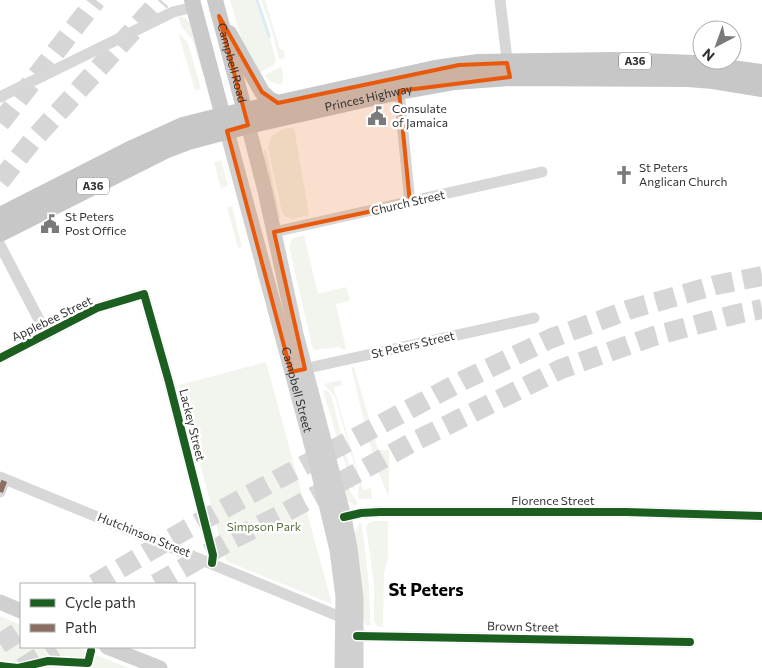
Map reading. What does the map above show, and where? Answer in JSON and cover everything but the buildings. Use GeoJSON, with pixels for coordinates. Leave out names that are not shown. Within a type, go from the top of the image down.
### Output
{"type":"FeatureCollection","features":[{"type":"Feature","properties":{"kind":"highway","name":"Princes Highway"},"geometry":{"type":"LineString","coordinates":[[0,216],[183,126],[225,123],[509,70],[613,61],[686,63],[762,73]]}},
{"type":"Feature","properties":{"kind":"highway","name":"Princes Highway"},"geometry":{"type":"LineString","coordinates":[[246,118],[278,103],[396,77],[478,63],[509,70],[688,78],[762,88]]}},
{"type":"Feature","properties":{"kind":"highway","name":"Princes Highway"},"geometry":{"type":"LineString","coordinates":[[0,233],[167,149],[225,123]]}},
{"type":"Feature","properties":{"kind":"main road","name":"Campbell Road"},"geometry":{"type":"LineString","coordinates":[[193,3],[225,123]]}},
{"type":"Feature","properties":{"kind":"main road","name":"Campbell Road"},"geometry":{"type":"LineString","coordinates":[[217,8],[246,118]]}},
{"type":"Feature","properties":{"kind":"main road"},"geometry":{"type":"LineString","coordinates":[[217,8],[262,92],[269,99],[278,103]]}},
{"type":"Feature","properties":{"kind":"main road","name":"Campbell Street"},"geometry":{"type":"LineString","coordinates":[[246,118],[274,232],[315,458],[337,550],[343,618],[342,668]]}},
{"type":"Feature","properties":{"kind":"main road","name":"Campbell Street"},"geometry":{"type":"LineString","coordinates":[[225,123],[298,371],[344,517],[356,598],[356,668]]}},
{"type":"Feature","properties":{"kind":"main road"},"geometry":{"type":"LineString","coordinates":[[0,602],[20,611]]}},
{"type":"Feature","properties":{"kind":"main road"},"geometry":{"type":"LineString","coordinates":[[110,648],[160,668]]}},
{"type":"Feature","properties":{"kind":"street"},"geometry":{"type":"LineString","coordinates":[[500,0],[509,70]]}},
{"type":"Feature","properties":{"kind":"street"},"geometry":{"type":"LineString","coordinates":[[0,97],[193,3]]}},
{"type":"Feature","properties":{"kind":"street"},"geometry":{"type":"LineString","coordinates":[[399,92],[410,203]]}},
{"type":"Feature","properties":{"kind":"street","name":"Church Street"},"geometry":{"type":"LineString","coordinates":[[274,232],[542,172]]}},
{"type":"Feature","properties":{"kind":"street"},"geometry":{"type":"LineString","coordinates":[[0,245],[47,334]]}},
{"type":"Feature","properties":{"kind":"street","name":"Applebee Street"},"geometry":{"type":"LineString","coordinates":[[0,358],[97,308],[144,294]]}},
{"type":"Feature","properties":{"kind":"street","name":"Lackey Street"},"geometry":{"type":"LineString","coordinates":[[144,294],[170,382],[214,555],[212,563]]}},
{"type":"Feature","properties":{"kind":"street","name":"St Peters Street"},"geometry":{"type":"LineString","coordinates":[[298,371],[534,318]]}},
{"type":"Feature","properties":{"kind":"street"},"geometry":{"type":"LineString","coordinates":[[0,492],[3,478]]}},
{"type":"Feature","properties":{"kind":"street","name":"Hutchinson Street"},"geometry":{"type":"LineString","coordinates":[[3,478],[343,618]]}},
{"type":"Feature","properties":{"kind":"street","name":"Florence Street"},"geometry":{"type":"LineString","coordinates":[[344,517],[361,513],[380,512],[626,512],[762,516]]}},
{"type":"Feature","properties":{"kind":"street","name":"Brown Street"},"geometry":{"type":"LineString","coordinates":[[357,636],[690,642]]}},
{"type":"Feature","properties":{"kind":"highlighted area"},"geometry":{"type":"Polygon","coordinates":[[[219,16],[262,92],[278,103],[459,65],[507,63],[510,77],[399,91],[410,203],[274,232],[305,369],[291,372],[227,131],[248,125],[219,16]]]}},
{"type":"Feature","properties":{"kind":"green space"},"geometry":{"type":"Polygon","coordinates":[[[230,0],[258,0],[261,6],[276,60],[274,65],[259,73],[241,38],[230,0]]]}},
{"type":"Feature","properties":{"kind":"green space"},"geometry":{"type":"Polygon","coordinates":[[[261,0],[265,0],[280,49],[283,49],[285,58],[279,59],[270,24],[261,0]]]}},
{"type":"Feature","properties":{"kind":"green space"},"geometry":{"type":"Polygon","coordinates":[[[178,16],[185,18],[190,23],[207,86],[192,39],[181,26],[178,16]]]}},
{"type":"Feature","properties":{"kind":"green space"},"geometry":{"type":"Polygon","coordinates":[[[178,32],[188,43],[201,89],[195,90],[178,32]]]}},
{"type":"Feature","properties":{"kind":"green space"},"geometry":{"type":"Polygon","coordinates":[[[280,67],[282,68],[283,80],[281,84],[274,83],[265,75],[280,67]]]}},
{"type":"Feature","properties":{"kind":"green space"},"geometry":{"type":"Polygon","coordinates":[[[294,128],[309,215],[292,219],[285,216],[282,212],[268,147],[272,136],[281,130],[294,128]]]}},
{"type":"Feature","properties":{"kind":"green space"},"geometry":{"type":"Polygon","coordinates":[[[266,150],[279,218],[276,214],[264,161],[264,151],[266,150]]]}},
{"type":"Feature","properties":{"kind":"green space"},"geometry":{"type":"Polygon","coordinates":[[[221,160],[228,186],[221,188],[214,162],[221,160]]]}},
{"type":"Feature","properties":{"kind":"green space"},"geometry":{"type":"Polygon","coordinates":[[[232,206],[242,247],[238,248],[227,207],[232,206]]]}},
{"type":"Feature","properties":{"kind":"green space"},"geometry":{"type":"Polygon","coordinates":[[[304,235],[318,294],[346,287],[350,301],[336,304],[346,349],[343,350],[339,347],[314,350],[312,346],[289,246],[293,238],[304,235]]]}},
{"type":"Feature","properties":{"kind":"green space","name":"Simpson Park"},"geometry":{"type":"Polygon","coordinates":[[[266,362],[332,604],[226,561],[179,385],[266,362]]]}},
{"type":"Feature","properties":{"kind":"green space"},"geometry":{"type":"Polygon","coordinates":[[[351,367],[354,367],[378,450],[389,450],[389,497],[372,450],[351,367]]]}},
{"type":"Feature","properties":{"kind":"green space"},"geometry":{"type":"Polygon","coordinates":[[[341,380],[342,385],[334,387],[335,392],[363,490],[371,488],[372,499],[358,499],[359,482],[335,397],[324,384],[341,380]]]}},
{"type":"Feature","properties":{"kind":"green space"},"geometry":{"type":"Polygon","coordinates":[[[326,390],[331,395],[355,489],[353,489],[323,391],[326,390]]]}},
{"type":"Feature","properties":{"kind":"green space"},"geometry":{"type":"Polygon","coordinates":[[[346,485],[358,503],[355,506],[346,499],[342,486],[346,485]]]}},
{"type":"Feature","properties":{"kind":"green space"},"geometry":{"type":"Polygon","coordinates":[[[374,521],[388,521],[388,557],[384,573],[383,627],[377,626],[374,621],[374,584],[366,526],[374,521]]]}},
{"type":"Feature","properties":{"kind":"green space"},"geometry":{"type":"Polygon","coordinates":[[[360,522],[369,586],[370,625],[366,626],[362,614],[354,535],[360,522]]]}},
{"type":"Feature","properties":{"kind":"green space"},"geometry":{"type":"Polygon","coordinates":[[[0,616],[20,625],[20,648],[79,648],[129,668],[0,668],[0,616]]]}},
{"type":"Feature","properties":{"kind":"waterway"},"geometry":{"type":"LineString","coordinates":[[257,0],[269,36]]}},
{"type":"Feature","properties":{"kind":"tunnel"},"geometry":{"type":"LineString","coordinates":[[0,123],[96,0]]}},
{"type":"Feature","properties":{"kind":"tunnel"},"geometry":{"type":"LineString","coordinates":[[0,181],[32,141],[161,0]]}},
{"type":"Feature","properties":{"kind":"tunnel"},"geometry":{"type":"LineString","coordinates":[[96,583],[187,529],[267,485],[462,381],[552,338],[631,309],[716,285],[762,276]]}},
{"type":"Feature","properties":{"kind":"tunnel"},"geometry":{"type":"LineString","coordinates":[[158,583],[233,539],[413,442],[561,369],[654,336],[762,309]]}},
{"type":"Feature","properties":{"kind":"tunnel"},"geometry":{"type":"LineString","coordinates":[[0,644],[20,631]]}},
{"type":"Feature","properties":{"kind":"tunnel"},"geometry":{"type":"LineString","coordinates":[[22,668],[53,648]]}},
{"type":"Feature","properties":{"kind":"marked path"},"geometry":{"type":"LineString","coordinates":[[0,492],[5,479]]}},
{"type":"Feature","properties":{"kind":"cycle path"},"geometry":{"type":"LineString","coordinates":[[0,358],[97,308],[144,294],[169,382],[213,555],[212,563]]}},
{"type":"Feature","properties":{"kind":"cycle path"},"geometry":{"type":"LineString","coordinates":[[344,517],[361,513],[380,512],[626,512],[762,516]]}},
{"type":"Feature","properties":{"kind":"cycle path"},"geometry":{"type":"LineString","coordinates":[[357,636],[690,642]]}},
{"type":"Feature","properties":{"kind":"cycle path"},"geometry":{"type":"LineString","coordinates":[[0,666],[18,668],[48,661],[88,663],[91,651]]}},
{"type":"Feature","properties":{"kind":"place","name":"Consulate of Jamaica"},"geometry":{"type":"Point","coordinates":[377,116]}},
{"type":"Feature","properties":{"kind":"place","name":"St Peters Anglican Church"},"geometry":{"type":"Point","coordinates":[624,175]}},
{"type":"Feature","properties":{"kind":"place","name":"St Peters Post Office"},"geometry":{"type":"Point","coordinates":[50,224]}},
{"type":"Feature","properties":{"kind":"district","name":"St Peters"},"geometry":{"type":"Point","coordinates":[426,590]}}]}
